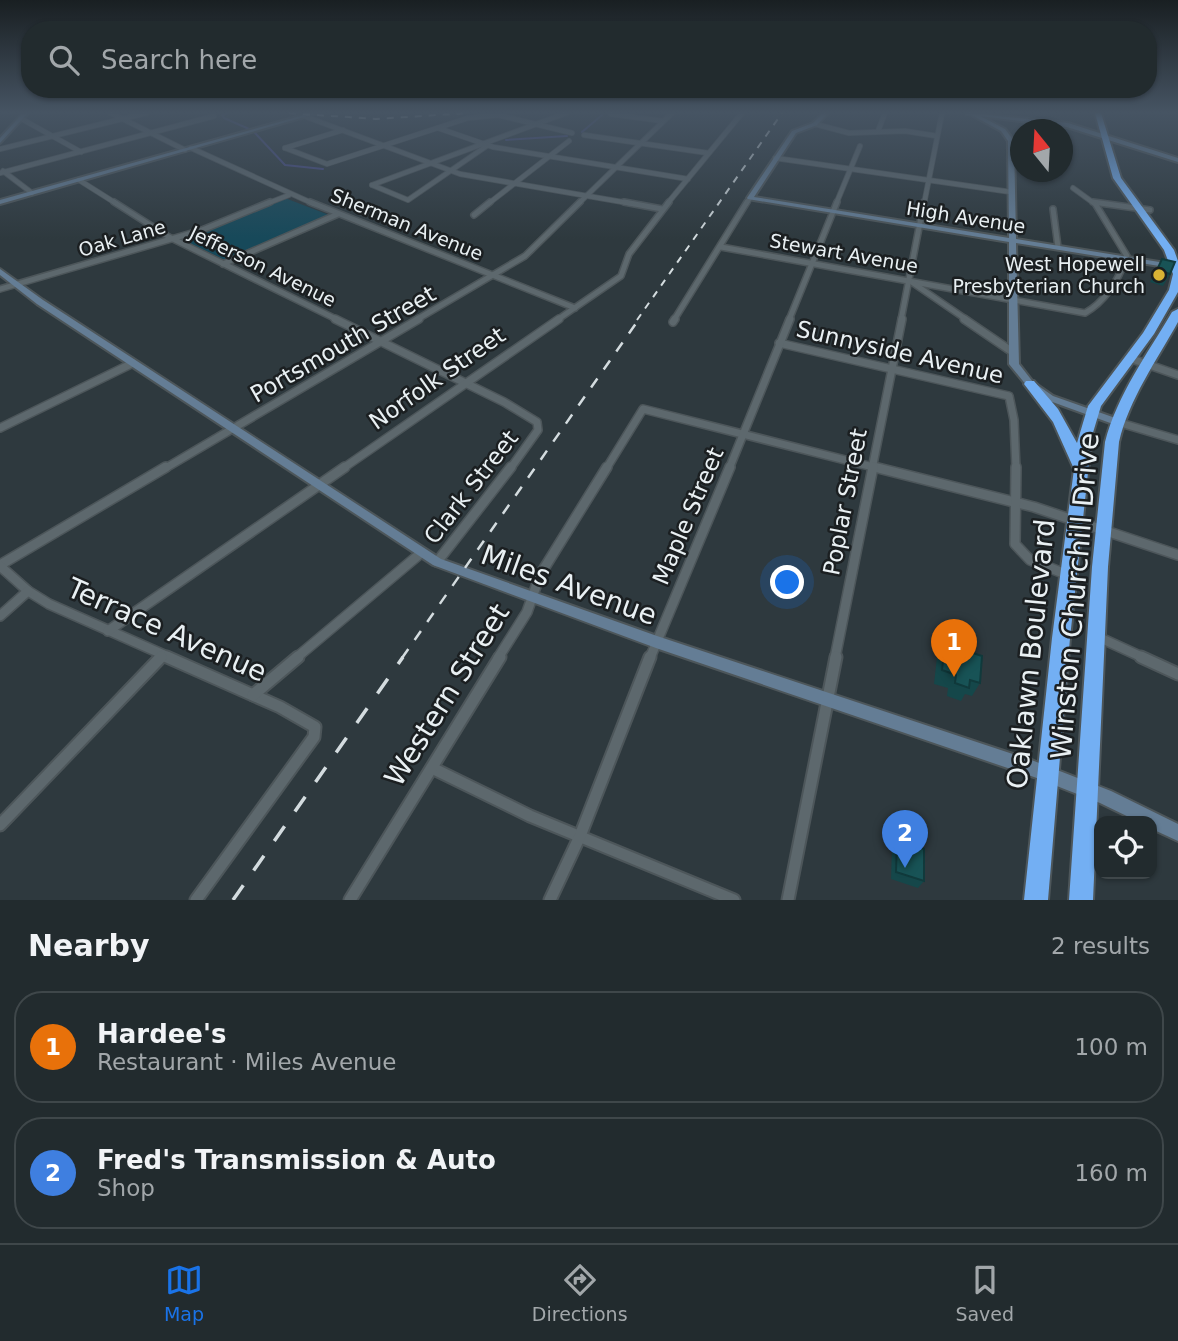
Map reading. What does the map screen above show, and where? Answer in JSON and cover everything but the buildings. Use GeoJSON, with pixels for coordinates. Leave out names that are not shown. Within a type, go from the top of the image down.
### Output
{"type":"FeatureCollection","features":[{"type":"Feature","properties":{"kind":"highway"},"geometry":{"type":"LineString","coordinates":[[1110,155],[1117,178],[1169,250],[1177,267]]}},
{"type":"Feature","properties":{"kind":"highway"},"geometry":{"type":"LineString","coordinates":[[1119,155],[1126,177],[1178,247]]}},
{"type":"Feature","properties":{"kind":"highway","name":"Winston Churchill Drive"},"geometry":{"type":"LineString","coordinates":[[1091,414],[1104,391],[1132,359],[1174,290],[1177,267]]}},
{"type":"Feature","properties":{"kind":"highway","name":"Winston Churchill Drive"},"geometry":{"type":"LineString","coordinates":[[1081,900],[1109,458],[1117,422],[1178,313]]}},
{"type":"Feature","properties":{"kind":"highway"},"geometry":{"type":"LineString","coordinates":[[1030,384],[1058,415],[1070,438],[1080,470]]}},
{"type":"Feature","properties":{"kind":"highway","name":"Oaklawn Boulevard"},"geometry":{"type":"LineString","coordinates":[[1036,900],[1074,518],[1091,414]]}},
{"type":"Feature","properties":{"kind":"street"},"geometry":{"type":"LineString","coordinates":[[1,172],[69,155]]}},
{"type":"Feature","properties":{"kind":"street"},"geometry":{"type":"LineString","coordinates":[[0,202],[167,155]]}},
{"type":"Feature","properties":{"kind":"street","name":"Sherman Avenue"},"geometry":{"type":"LineString","coordinates":[[201,155],[289,195],[575,308]]}},
{"type":"Feature","properties":{"kind":"street"},"geometry":{"type":"LineString","coordinates":[[302,155],[325,164],[354,155]]}},
{"type":"Feature","properties":{"kind":"street"},"geometry":{"type":"LineString","coordinates":[[408,155],[451,171],[662,209]]}},
{"type":"Feature","properties":{"kind":"street"},"geometry":{"type":"LineString","coordinates":[[453,155],[372,185],[408,200],[471,155]]}},
{"type":"Feature","properties":{"kind":"street"},"geometry":{"type":"LineString","coordinates":[[539,155],[688,179]]}},
{"type":"Feature","properties":{"kind":"street"},"geometry":{"type":"LineString","coordinates":[[474,215],[552,155]]}},
{"type":"Feature","properties":{"kind":"street","name":"Portsmouth Street"},"geometry":{"type":"LineString","coordinates":[[0,566],[528,253],[628,155]]}},
{"type":"Feature","properties":{"kind":"street","name":"Norfolk Street"},"geometry":{"type":"LineString","coordinates":[[108,631],[621,276],[633,246],[706,155]]}},
{"type":"Feature","properties":{"kind":"street"},"geometry":{"type":"LineString","coordinates":[[673,322],[777,155]]}},
{"type":"Feature","properties":{"kind":"street","name":"Maple Street"},"geometry":{"type":"LineString","coordinates":[[550,900],[580,836],[656,642],[856,155]]}},
{"type":"Feature","properties":{"kind":"street","name":"Poplar Street"},"geometry":{"type":"LineString","coordinates":[[788,900],[934,155]]}},
{"type":"Feature","properties":{"kind":"street"},"geometry":{"type":"LineString","coordinates":[[1011,155],[1014,354],[1017,369],[1030,384],[1062,404],[1178,440]]}},
{"type":"Feature","properties":{"kind":"street"},"geometry":{"type":"LineString","coordinates":[[775,158],[1012,192]]}},
{"type":"Feature","properties":{"kind":"street"},"geometry":{"type":"LineString","coordinates":[[1,172],[32,193]]}},
{"type":"Feature","properties":{"kind":"street","name":"Jefferson Avenue"},"geometry":{"type":"LineString","coordinates":[[79,180],[174,239],[514,407]]}},
{"type":"Feature","properties":{"kind":"street"},"geometry":{"type":"LineString","coordinates":[[1073,188],[1096,205],[1124,249],[1126,258]]}},
{"type":"Feature","properties":{"kind":"street","name":"Oak Lane"},"geometry":{"type":"LineString","coordinates":[[0,289],[174,239],[230,220],[289,195]]}},
{"type":"Feature","properties":{"kind":"street","name":"High Avenue"},"geometry":{"type":"LineString","coordinates":[[750,198],[1177,267]]}},
{"type":"Feature","properties":{"kind":"street"},"geometry":{"type":"LineString","coordinates":[[1096,205],[1150,210]]}},
{"type":"Feature","properties":{"kind":"street"},"geometry":{"type":"LineString","coordinates":[[1053,209],[1058,247]]}},
{"type":"Feature","properties":{"kind":"street"},"geometry":{"type":"LineString","coordinates":[[223,264],[338,214]]}},
{"type":"Feature","properties":{"kind":"street","name":"Stewart Avenue"},"geometry":{"type":"LineString","coordinates":[[721,247],[1085,313],[1097,305],[1123,270],[1126,258]]}},
{"type":"Feature","properties":{"kind":"street","name":"Miles Avenue"},"geometry":{"type":"LineString","coordinates":[[0,271],[15,284],[232,429],[437,562],[656,642],[1049,775],[1178,833]]}},
{"type":"Feature","properties":{"kind":"street"},"geometry":{"type":"LineString","coordinates":[[908,281],[1014,354]]}},
{"type":"Feature","properties":{"kind":"street","name":"Sunnyside Avenue"},"geometry":{"type":"LineString","coordinates":[[779,344],[1002,393],[1012,399],[1015,544],[1030,560],[1068,575]]}},
{"type":"Feature","properties":{"kind":"street"},"geometry":{"type":"LineString","coordinates":[[1132,359],[1178,375]]}},
{"type":"Feature","properties":{"kind":"street"},"geometry":{"type":"LineString","coordinates":[[0,428],[133,363]]}},
{"type":"Feature","properties":{"kind":"street","name":"Clark Street"},"geometry":{"type":"LineString","coordinates":[[437,562],[538,430],[537,422],[514,407]]}},
{"type":"Feature","properties":{"kind":"street","name":"Western Street"},"geometry":{"type":"LineString","coordinates":[[350,900],[527,612],[540,575],[640,410],[646,409],[743,433]]}},
{"type":"Feature","properties":{"kind":"street"},"geometry":{"type":"LineString","coordinates":[[743,433],[1074,518],[1178,555]]}},
{"type":"Feature","properties":{"kind":"street","name":"Clark Street"},"geometry":{"type":"LineString","coordinates":[[253,695],[421,553]]}},
{"type":"Feature","properties":{"kind":"street","name":"Terrace Avenue"},"geometry":{"type":"LineString","coordinates":[[0,566],[28,591],[108,631],[298,716],[315,727],[316,732],[196,900]]}},
{"type":"Feature","properties":{"kind":"street"},"geometry":{"type":"LineString","coordinates":[[0,615],[28,591]]}},
{"type":"Feature","properties":{"kind":"street"},"geometry":{"type":"LineString","coordinates":[[1096,636],[1178,674]]}},
{"type":"Feature","properties":{"kind":"street"},"geometry":{"type":"LineString","coordinates":[[0,825],[163,655]]}},
{"type":"Feature","properties":{"kind":"street"},"geometry":{"type":"LineString","coordinates":[[432,768],[580,836],[734,900]]}},
{"type":"Feature","properties":{"kind":"shaded area"},"geometry":{"type":"Polygon","coordinates":[[[285,198],[329,215],[228,259],[183,240],[285,198]]]}},
{"type":"Feature","properties":{"kind":"waterway"},"geometry":{"type":"LineString","coordinates":[[276,155],[285,165],[323,169]]}},
{"type":"Feature","properties":{"kind":"railway"},"geometry":{"type":"LineString","coordinates":[[637,320],[753,155]]}},
{"type":"Feature","properties":{"kind":"railway"},"geometry":{"type":"LineString","coordinates":[[402,658],[639,319]]}},
{"type":"Feature","properties":{"kind":"railway"},"geometry":{"type":"LineString","coordinates":[[233,900],[403,657]]}},
{"type":"Feature","properties":{"kind":"place","name":"West Hopewell Presbyterian Church"},"geometry":{"type":"Point","coordinates":[1159,275]}},
{"type":"Feature","properties":{"kind":"place","name":"Hardee's"},"geometry":{"type":"Point","coordinates":[954,677]}},
{"type":"Feature","properties":{"kind":"place","name":"Fred's Transmission & Auto"},"geometry":{"type":"Point","coordinates":[905,868]}}]}
